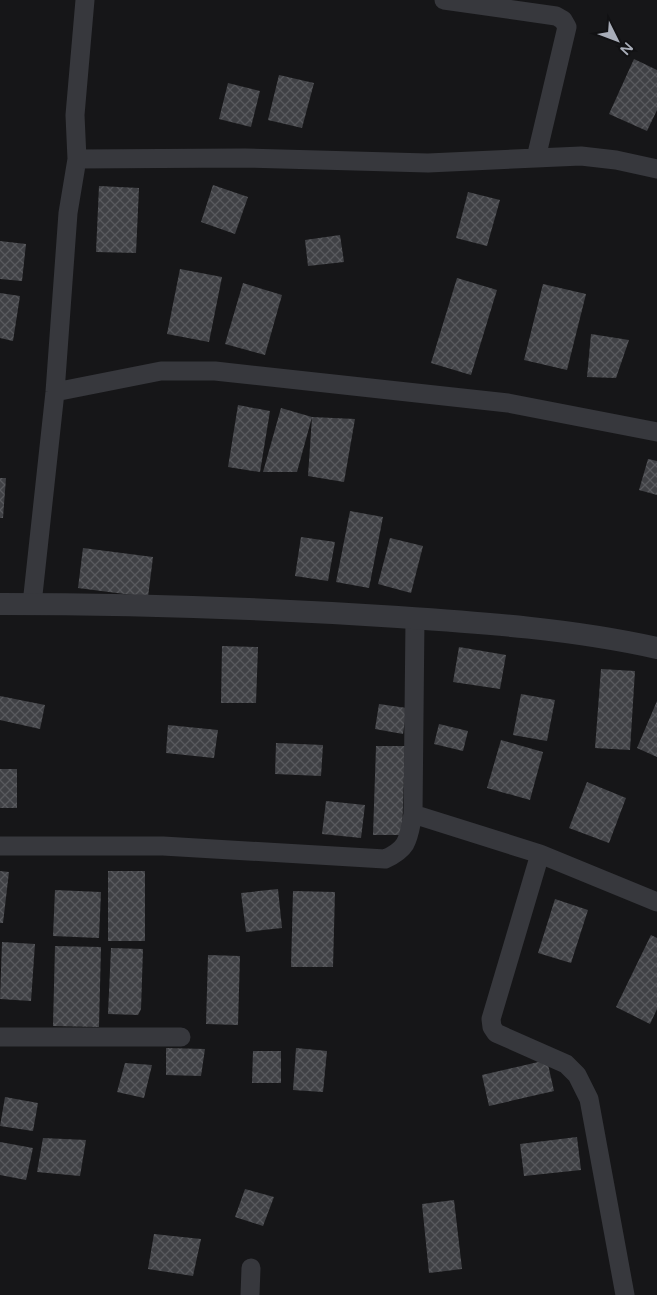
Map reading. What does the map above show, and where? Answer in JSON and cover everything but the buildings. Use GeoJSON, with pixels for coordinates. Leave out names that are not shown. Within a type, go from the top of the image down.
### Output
{"type":"FeatureCollection","features":[{"type":"Feature","properties":{"kind":"street"},"geometry":{"type":"LineString","coordinates":[[32,604],[54,392],[68,213],[77,159],[75,115],[84,0]]}},
{"type":"Feature","properties":{"kind":"street"},"geometry":{"type":"LineString","coordinates":[[444,0],[556,16],[563,20],[567,27],[536,158]]}},
{"type":"Feature","properties":{"kind":"street"},"geometry":{"type":"LineString","coordinates":[[77,159],[244,158],[428,163],[581,156],[616,160],[657,169]]}},
{"type":"Feature","properties":{"kind":"street"},"geometry":{"type":"LineString","coordinates":[[54,392],[160,371],[215,371],[508,403],[657,432]]}},
{"type":"Feature","properties":{"kind":"street"},"geometry":{"type":"LineString","coordinates":[[0,604],[288,609],[554,630],[657,648]]}},
{"type":"Feature","properties":{"kind":"street"},"geometry":{"type":"LineString","coordinates":[[0,846],[163,846],[385,859],[400,853],[407,843],[413,814],[415,618]]}},
{"type":"Feature","properties":{"kind":"street"},"geometry":{"type":"LineString","coordinates":[[413,814],[540,854],[657,902]]}},
{"type":"Feature","properties":{"kind":"street"},"geometry":{"type":"LineString","coordinates":[[540,854],[507,961],[491,1020],[492,1027],[496,1033],[566,1064],[577,1075],[589,1099],[625,1295]]}},
{"type":"Feature","properties":{"kind":"street"},"geometry":{"type":"LineString","coordinates":[[0,1037],[181,1037]]}},
{"type":"Feature","properties":{"kind":"street"},"geometry":{"type":"LineString","coordinates":[[250,1295],[251,1268]]}}]}
